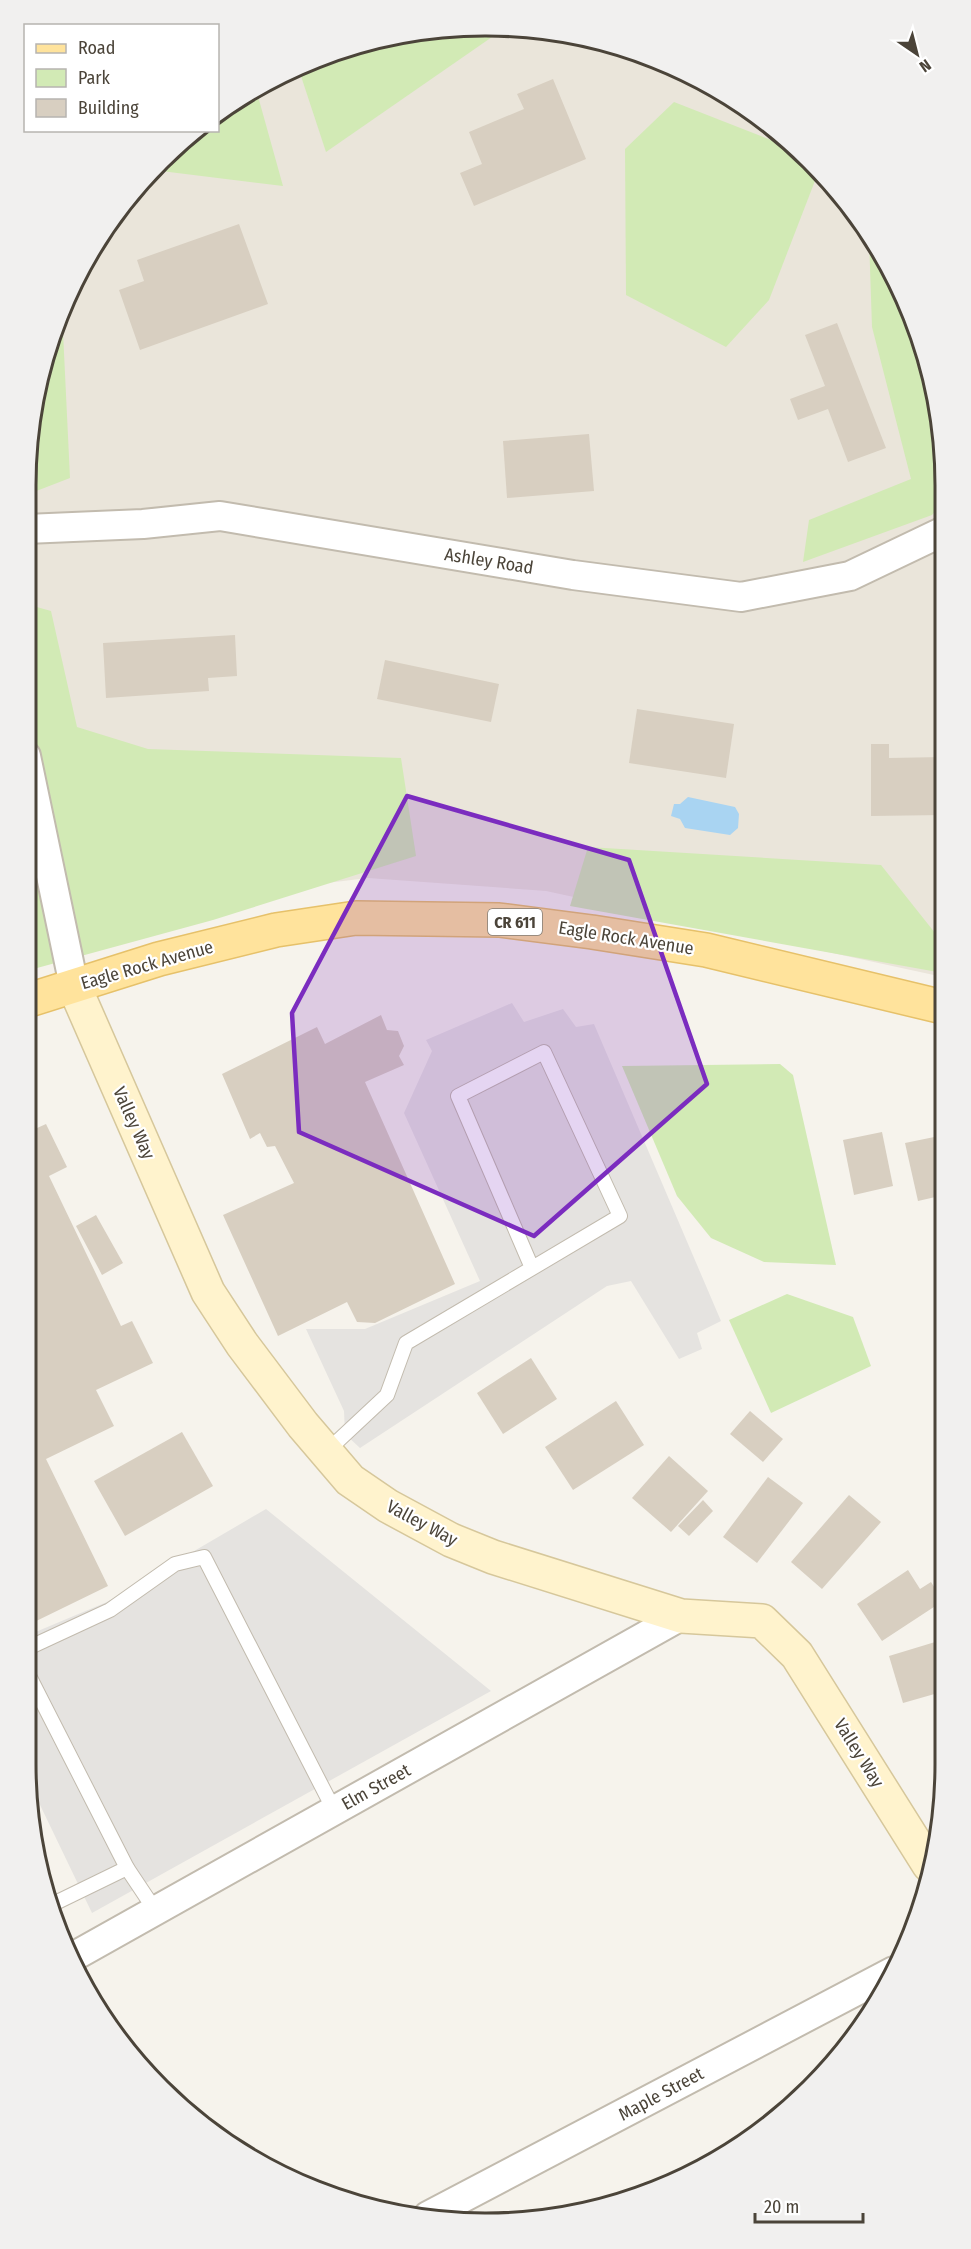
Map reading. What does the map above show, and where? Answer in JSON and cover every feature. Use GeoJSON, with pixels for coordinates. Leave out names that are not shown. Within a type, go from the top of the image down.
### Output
{"type":"FeatureCollection","features":[{"type":"Feature","properties":{"kind":"main road","name":"Eagle Rock Avenue"},"geometry":{"type":"LineString","coordinates":[[36,999],[159,959],[287,928],[357,918],[499,920],[592,932],[706,950],[935,1005]]}},
{"type":"Feature","properties":{"kind":"street","name":"Ashley Road"},"geometry":{"type":"LineString","coordinates":[[36,529],[143,524],[220,516],[573,575],[741,597],[850,576],[935,535]]}},
{"type":"Feature","properties":{"kind":"street"},"geometry":{"type":"LineString","coordinates":[[36,804],[74,986]]}},
{"type":"Feature","properties":{"kind":"street","name":"Valley Way"},"geometry":{"type":"LineString","coordinates":[[74,986],[208,1292],[242,1344],[303,1425],[350,1480],[388,1506],[451,1540],[493,1557],[681,1616],[762,1621],[797,1655],[925,1858]]}},
{"type":"Feature","properties":{"kind":"street","name":"Elm Street"},"geometry":{"type":"LineString","coordinates":[[78,1954],[681,1616]]}},
{"type":"Feature","properties":{"kind":"street","name":"Maple Street"},"geometry":{"type":"LineString","coordinates":[[439,2210],[880,1978]]}},
{"type":"Feature","properties":{"kind":"lane"},"geometry":{"type":"LineString","coordinates":[[326,1452],[387,1395],[406,1344],[620,1216],[544,1053],[458,1096],[532,1268]]}},
{"type":"Feature","properties":{"kind":"lane"},"geometry":{"type":"LineString","coordinates":[[36,1644],[110,1610],[175,1564],[204,1557],[334,1810]]}},
{"type":"Feature","properties":{"kind":"lane"},"geometry":{"type":"LineString","coordinates":[[36,1690],[127,1868],[155,1910]]}},
{"type":"Feature","properties":{"kind":"lane"},"geometry":{"type":"LineString","coordinates":[[58,1902],[127,1868]]}},
{"type":"Feature","properties":{"kind":"highlighted area"},"geometry":{"type":"Polygon","coordinates":[[[407,796],[629,860],[707,1084],[534,1236],[299,1132],[292,1013],[407,796]]]}},
{"type":"Feature","properties":{"kind":"shaded area"},"geometry":{"type":"Polygon","coordinates":[[[486,36],[544,40],[573,45],[602,51],[658,70],[710,96],[735,112],[782,148],[823,189],[842,212],[875,261],[889,287],[901,313],[920,369],[931,427],[935,486],[935,975],[546,891],[368,878],[210,897],[36,966],[36,486],[40,427],[51,369],[70,313],[96,261],[112,236],[129,212],[168,168],[208,132],[219,132],[219,124],[236,112],[261,96],[313,70],[369,51],[398,45],[456,37],[486,36]]]}},
{"type":"Feature","properties":{"kind":"shaded area"},"geometry":{"type":"Polygon","coordinates":[[[512,1003],[524,1022],[563,1009],[576,1027],[594,1024],[721,1321],[697,1333],[702,1349],[679,1359],[631,1281],[607,1286],[360,1448],[345,1434],[344,1411],[306,1329],[365,1329],[480,1281],[404,1113],[432,1051],[426,1040],[512,1003]]]}},
{"type":"Feature","properties":{"kind":"shaded area"},"geometry":{"type":"Polygon","coordinates":[[[266,1509],[491,1691],[92,1913],[38,1800],[36,1632],[107,1602],[266,1509]]]}},
{"type":"Feature","properties":{"kind":"green space"},"geometry":{"type":"Polygon","coordinates":[[[493,36],[326,152],[301,76],[369,51],[398,45],[456,37],[493,36]]]}},
{"type":"Feature","properties":{"kind":"green space"},"geometry":{"type":"Polygon","coordinates":[[[258,98],[283,186],[165,171],[208,132],[219,132],[219,124],[258,98]]]}},
{"type":"Feature","properties":{"kind":"green space"},"geometry":{"type":"Polygon","coordinates":[[[674,102],[773,141],[815,181],[769,300],[726,347],[626,295],[625,149],[674,102]]]}},
{"type":"Feature","properties":{"kind":"green space"},"geometry":{"type":"Polygon","coordinates":[[[869,252],[901,313],[920,369],[931,427],[935,511],[932,515],[803,562],[809,520],[911,479],[872,327],[869,252]]]}},
{"type":"Feature","properties":{"kind":"green space"},"geometry":{"type":"Polygon","coordinates":[[[63,333],[70,478],[36,491],[40,427],[51,369],[63,333]]]}},
{"type":"Feature","properties":{"kind":"green space"},"geometry":{"type":"Polygon","coordinates":[[[36,607],[51,611],[77,727],[148,749],[401,758],[416,856],[213,920],[36,968],[36,607]]]}},
{"type":"Feature","properties":{"kind":"green space"},"geometry":{"type":"Polygon","coordinates":[[[588,847],[881,865],[935,933],[935,972],[570,906],[588,847]]]}},
{"type":"Feature","properties":{"kind":"green space"},"geometry":{"type":"Polygon","coordinates":[[[780,1064],[793,1075],[836,1265],[764,1262],[711,1238],[677,1196],[622,1066],[780,1064]]]}},
{"type":"Feature","properties":{"kind":"green space"},"geometry":{"type":"Polygon","coordinates":[[[787,1294],[853,1317],[871,1366],[771,1413],[729,1320],[787,1294]]]}},
{"type":"Feature","properties":{"kind":"water"},"geometry":{"type":"Polygon","coordinates":[[[688,797],[735,807],[739,814],[738,828],[730,835],[685,828],[680,819],[671,816],[674,804],[680,804],[688,797]]]}},
{"type":"Feature","properties":{"kind":"building"},"geometry":{"type":"Polygon","coordinates":[[[553,79],[586,159],[474,206],[460,173],[482,164],[469,132],[524,109],[517,94],[553,79]]]}},
{"type":"Feature","properties":{"kind":"building"},"geometry":{"type":"Polygon","coordinates":[[[239,224],[268,304],[140,350],[119,290],[144,281],[137,260],[239,224]]]}},
{"type":"Feature","properties":{"kind":"building"},"geometry":{"type":"Polygon","coordinates":[[[837,323],[886,448],[848,462],[828,409],[798,420],[790,399],[825,386],[805,335],[837,323]]]}},
{"type":"Feature","properties":{"kind":"building"},"geometry":{"type":"Polygon","coordinates":[[[589,434],[594,491],[507,498],[503,441],[589,434]]]}},
{"type":"Feature","properties":{"kind":"building"},"geometry":{"type":"Polygon","coordinates":[[[235,635],[237,676],[208,678],[209,691],[106,698],[103,643],[235,635]]]}},
{"type":"Feature","properties":{"kind":"building"},"geometry":{"type":"Polygon","coordinates":[[[385,660],[499,684],[491,722],[377,699],[385,660]]]}},
{"type":"Feature","properties":{"kind":"building"},"geometry":{"type":"Polygon","coordinates":[[[637,709],[734,724],[726,778],[629,763],[637,709]]]}},
{"type":"Feature","properties":{"kind":"building"},"geometry":{"type":"Polygon","coordinates":[[[871,744],[889,744],[889,758],[935,757],[935,815],[871,816],[871,744]]]}},
{"type":"Feature","properties":{"kind":"building"},"geometry":{"type":"Polygon","coordinates":[[[381,1015],[387,1030],[398,1031],[404,1046],[399,1056],[404,1065],[365,1082],[455,1284],[375,1323],[357,1322],[347,1302],[278,1336],[223,1215],[294,1183],[275,1146],[267,1147],[260,1133],[250,1139],[222,1074],[317,1027],[325,1044],[381,1015]]]}},
{"type":"Feature","properties":{"kind":"building"},"geometry":{"type":"Polygon","coordinates":[[[46,1124],[67,1167],[49,1176],[121,1326],[132,1321],[153,1363],[96,1390],[114,1426],[46,1459],[108,1586],[36,1621],[36,1128],[46,1124]]]}},
{"type":"Feature","properties":{"kind":"building"},"geometry":{"type":"Polygon","coordinates":[[[882,1132],[893,1186],[854,1195],[843,1140],[882,1132]]]}},
{"type":"Feature","properties":{"kind":"building"},"geometry":{"type":"Polygon","coordinates":[[[935,1137],[935,1197],[918,1201],[905,1143],[935,1137]]]}},
{"type":"Feature","properties":{"kind":"building"},"geometry":{"type":"Polygon","coordinates":[[[96,1215],[123,1263],[102,1275],[76,1226],[96,1215]]]}},
{"type":"Feature","properties":{"kind":"building"},"geometry":{"type":"Polygon","coordinates":[[[531,1358],[557,1399],[503,1434],[477,1393],[531,1358]]]}},
{"type":"Feature","properties":{"kind":"building"},"geometry":{"type":"Polygon","coordinates":[[[616,1401],[644,1445],[573,1490],[545,1447],[616,1401]]]}},
{"type":"Feature","properties":{"kind":"building"},"geometry":{"type":"Polygon","coordinates":[[[750,1411],[783,1439],[763,1462],[730,1434],[750,1411]]]}},
{"type":"Feature","properties":{"kind":"building"},"geometry":{"type":"Polygon","coordinates":[[[182,1432],[213,1486],[125,1536],[94,1481],[182,1432]]]}},
{"type":"Feature","properties":{"kind":"building"},"geometry":{"type":"Polygon","coordinates":[[[669,1456],[708,1491],[671,1532],[632,1498],[669,1456]]]}},
{"type":"Feature","properties":{"kind":"building"},"geometry":{"type":"Polygon","coordinates":[[[768,1477],[803,1503],[757,1563],[723,1537],[768,1477]]]}},
{"type":"Feature","properties":{"kind":"building"},"geometry":{"type":"Polygon","coordinates":[[[849,1495],[881,1522],[822,1589],[791,1562],[849,1495]]]}},
{"type":"Feature","properties":{"kind":"building"},"geometry":{"type":"Polygon","coordinates":[[[703,1500],[713,1511],[689,1536],[678,1526],[703,1500]]]}},
{"type":"Feature","properties":{"kind":"building"},"geometry":{"type":"Polygon","coordinates":[[[908,1570],[920,1589],[931,1582],[935,1588],[935,1606],[882,1641],[857,1604],[908,1570]]]}},
{"type":"Feature","properties":{"kind":"building"},"geometry":{"type":"Polygon","coordinates":[[[935,1642],[935,1694],[903,1703],[889,1656],[935,1642]]]}}]}
